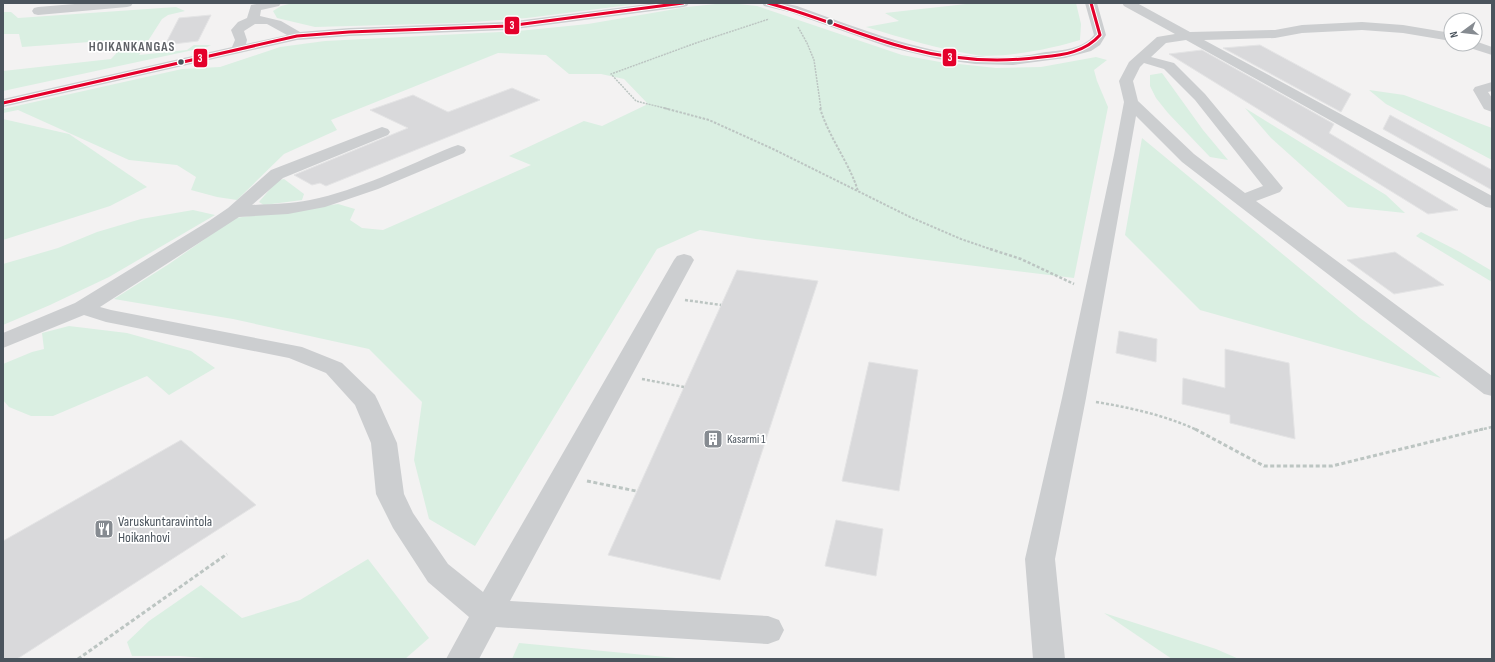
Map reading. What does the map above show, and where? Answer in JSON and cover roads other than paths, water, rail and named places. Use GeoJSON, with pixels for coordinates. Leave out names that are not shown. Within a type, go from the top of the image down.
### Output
{"type":"FeatureCollection","features":[{"type":"Feature","properties":{"kind":"street"},"geometry":{"type":"LineString","coordinates":[[38,11],[127,3]]}},
{"type":"Feature","properties":{"kind":"street"},"geometry":{"type":"LineString","coordinates":[[253,20],[255,8],[275,3]]}},
{"type":"Feature","properties":{"kind":"street"},"geometry":{"type":"LineString","coordinates":[[3,103],[297,36],[349,32],[508,26],[683,3]]}},
{"type":"Feature","properties":{"kind":"street"},"geometry":{"type":"LineString","coordinates":[[768,3],[797,10],[893,44],[975,60],[1013,61],[1065,54],[1086,48],[1095,42],[1100,35],[1091,3]]}},
{"type":"Feature","properties":{"kind":"street"},"geometry":{"type":"LineString","coordinates":[[1128,3],[1492,203]]}},
{"type":"Feature","properties":{"kind":"street"},"geometry":{"type":"LineString","coordinates":[[238,49],[240,40],[237,30],[242,25],[253,20],[260,19],[274,23],[288,29],[297,36]]}},
{"type":"Feature","properties":{"kind":"street"},"geometry":{"type":"LineString","coordinates":[[1049,659],[1040,559],[1074,398],[1122,155],[1131,102],[1126,82],[1134,65],[1162,40],[1189,36],[1275,34],[1302,29],[1362,26],[1403,29],[1443,36]]}},
{"type":"Feature","properties":{"kind":"street"},"geometry":{"type":"LineString","coordinates":[[1141,58],[1169,66],[1200,97],[1274,188],[1242,200]]}},
{"type":"Feature","properties":{"kind":"street"},"geometry":{"type":"LineString","coordinates":[[1492,86],[1480,90],[1488,106],[1492,107]]}},
{"type":"Feature","properties":{"kind":"street"},"geometry":{"type":"LineString","coordinates":[[1131,102],[1188,158],[1492,388]]}},
{"type":"Feature","properties":{"kind":"street"},"geometry":{"type":"LineString","coordinates":[[3,341],[83,308],[234,212],[277,174],[382,132]]}},
{"type":"Feature","properties":{"kind":"street"},"geometry":{"type":"LineString","coordinates":[[234,212],[277,209],[318,203],[370,186],[458,150]]}},
{"type":"Feature","properties":{"kind":"street"},"geometry":{"type":"LineString","coordinates":[[462,659],[486,613],[684,260]]}},
{"type":"Feature","properties":{"kind":"street"},"geometry":{"type":"LineString","coordinates":[[83,308],[106,316],[294,352],[334,368],[366,401],[384,443],[390,494],[402,520],[438,573],[486,613],[768,630]]}},
{"type":"Feature","properties":{"kind":"place","name":"Kasarmi 1"},"geometry":{"type":"Point","coordinates":[713,439]}},
{"type":"Feature","properties":{"kind":"place","name":"Varuskuntaravintola Hoikanhovi"},"geometry":{"type":"Point","coordinates":[104,529]}},
{"type":"Feature","properties":{"kind":"district","name":"HOIKANKANGAS"},"geometry":{"type":"Point","coordinates":[132,47]}}]}
